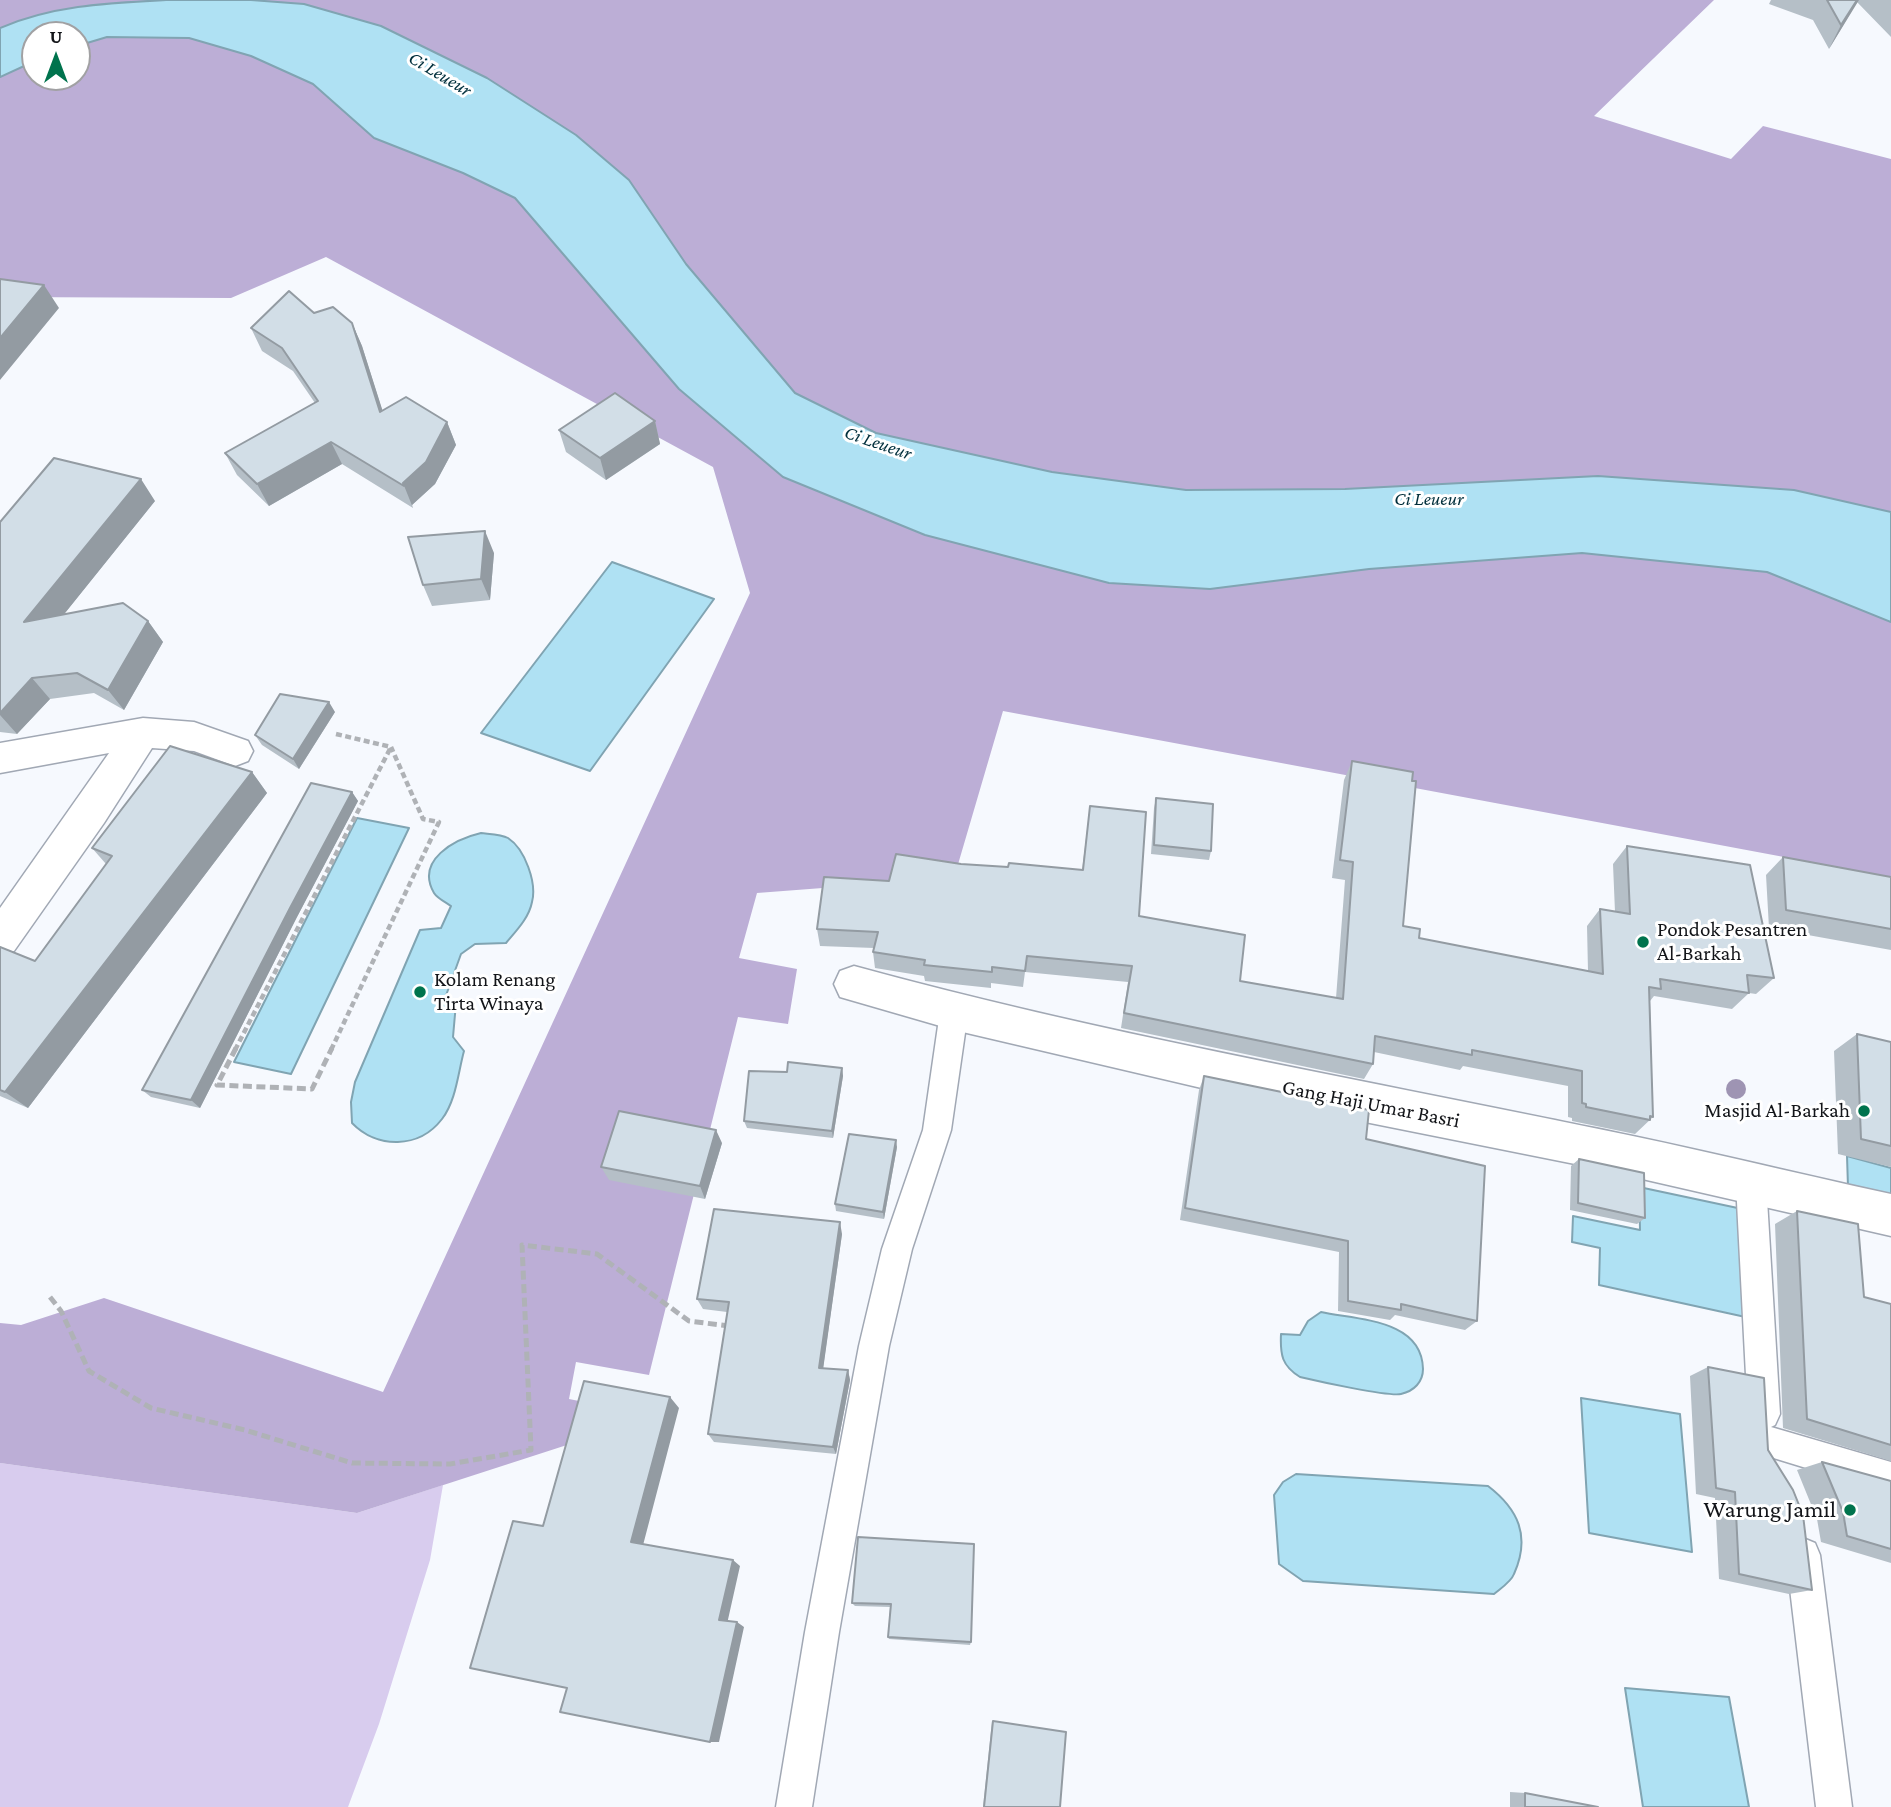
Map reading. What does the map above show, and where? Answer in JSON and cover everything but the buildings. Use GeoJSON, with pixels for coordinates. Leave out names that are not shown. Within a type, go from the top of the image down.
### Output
{"type":"FeatureCollection","features":[{"type":"Feature","properties":{"kind":"street"},"geometry":{"type":"LineString","coordinates":[[0,939],[91,812],[143,732]]}},
{"type":"Feature","properties":{"kind":"street"},"geometry":{"type":"LineString","coordinates":[[0,758],[143,732],[184,734],[213,740],[235,751]]}},
{"type":"Feature","properties":{"kind":"street","name":"Gang Haji Umar Basri"},"geometry":{"type":"LineString","coordinates":[[854,984],[954,1012],[1240,1078],[1590,1147],[1891,1215]]}},
{"type":"Feature","properties":{"kind":"lane"},"geometry":{"type":"LineString","coordinates":[[794,1807],[842,1516],[874,1346],[897,1249],[937,1130],[954,1012]]}},
{"type":"Feature","properties":{"kind":"lane"},"geometry":{"type":"LineString","coordinates":[[1751,1183],[1766,1457],[1780,1476]]}},
{"type":"Feature","properties":{"kind":"lane"},"geometry":{"type":"LineString","coordinates":[[1765,1441],[1891,1478]]}},
{"type":"Feature","properties":{"kind":"lane"},"geometry":{"type":"LineString","coordinates":[[1798,1520],[1834,1807]]}},
{"type":"Feature","properties":{"kind":"path"},"geometry":{"type":"LineString","coordinates":[[336,734],[391,747]]}},
{"type":"Feature","properties":{"kind":"path"},"geometry":{"type":"LineString","coordinates":[[391,747],[424,818],[439,822],[312,1089],[216,1084],[391,747]]}},
{"type":"Feature","properties":{"kind":"path"},"geometry":{"type":"LineString","coordinates":[[50,1297],[61,1311],[89,1371],[151,1408],[244,1430],[352,1463],[450,1464],[531,1450],[523,1245],[597,1254],[689,1321],[741,1328]]}},
{"type":"Feature","properties":{"kind":"shaded area"},"geometry":{"type":"Polygon","coordinates":[[[0,0],[166,0],[61,10],[40,14],[0,28],[0,0]]]}},
{"type":"Feature","properties":{"kind":"shaded area"},"geometry":{"type":"Polygon","coordinates":[[[251,0],[1714,0],[1594,116],[1731,159],[1763,126],[1891,159],[1891,512],[1794,490],[1599,476],[1345,489],[1186,490],[1052,472],[876,433],[795,393],[686,264],[629,180],[576,135],[487,78],[381,26],[251,0]]]}},
{"type":"Feature","properties":{"kind":"shaded area"},"geometry":{"type":"Polygon","coordinates":[[[107,37],[189,38],[251,56],[313,84],[374,138],[463,173],[515,198],[679,389],[783,477],[925,535],[1109,583],[1210,589],[1369,569],[1582,553],[1767,572],[1891,622],[1891,877],[1003,711],[954,878],[757,893],[739,958],[797,969],[788,1024],[738,1017],[649,1375],[576,1362],[569,1399],[579,1401],[570,1444],[357,1513],[0,1463],[0,1323],[21,1325],[104,1298],[383,1392],[750,593],[713,467],[326,257],[231,298],[0,297],[0,77],[21,67],[21,91],[91,91],[91,42],[107,37]]]}},
{"type":"Feature","properties":{"kind":"shaded area"},"geometry":{"type":"Polygon","coordinates":[[[0,1463],[357,1513],[443,1485],[430,1560],[379,1724],[348,1807],[0,1807],[0,1463]]]}},
{"type":"Feature","properties":{"kind":"water","name":"Ci Leueur"},"geometry":{"type":"Polygon","coordinates":[[[166,0],[251,0],[304,4],[381,26],[487,78],[576,135],[629,180],[686,264],[795,393],[876,433],[1052,472],[1186,490],[1345,489],[1598,476],[1794,490],[1891,512],[1891,622],[1767,572],[1582,553],[1369,569],[1210,589],[1109,583],[925,535],[783,477],[679,389],[515,198],[463,173],[374,138],[313,84],[251,56],[189,38],[107,37],[91,42],[91,21],[21,21],[21,67],[0,77],[0,28],[40,14],[102,4],[166,0]]]}},
{"type":"Feature","properties":{"kind":"water"},"geometry":{"type":"Polygon","coordinates":[[[612,562],[714,599],[590,771],[481,733],[612,562]]]}},
{"type":"Feature","properties":{"kind":"water"},"geometry":{"type":"Polygon","coordinates":[[[357,818],[409,828],[291,1074],[234,1062],[357,818]]]}},
{"type":"Feature","properties":{"kind":"water","name":"Kolam Renang Tirta Winaya"},"geometry":{"type":"Polygon","coordinates":[[[481,833],[508,838],[520,850],[533,886],[530,908],[522,924],[506,943],[475,944],[461,954],[444,1001],[456,1003],[453,1037],[464,1051],[454,1095],[447,1112],[433,1129],[422,1136],[398,1142],[373,1138],[352,1123],[351,1102],[355,1082],[420,930],[441,928],[451,906],[434,893],[429,881],[434,861],[460,840],[481,833]]]}},
{"type":"Feature","properties":{"kind":"water"},"geometry":{"type":"Polygon","coordinates":[[[1847,1156],[1891,1168],[1891,1198],[1848,1187],[1847,1156]]]}},
{"type":"Feature","properties":{"kind":"water"},"geometry":{"type":"Polygon","coordinates":[[[1639,1187],[1747,1210],[1750,1318],[1599,1285],[1600,1248],[1572,1242],[1573,1216],[1640,1230],[1639,1187]]]}},
{"type":"Feature","properties":{"kind":"water"},"geometry":{"type":"Polygon","coordinates":[[[1321,1312],[1386,1325],[1412,1340],[1420,1353],[1423,1369],[1417,1385],[1410,1391],[1394,1394],[1321,1382],[1294,1373],[1283,1359],[1281,1334],[1300,1335],[1308,1321],[1321,1312]]]}},
{"type":"Feature","properties":{"kind":"water"},"geometry":{"type":"Polygon","coordinates":[[[1581,1398],[1680,1414],[1692,1552],[1589,1533],[1581,1398]]]}},
{"type":"Feature","properties":{"kind":"water"},"geometry":{"type":"Polygon","coordinates":[[[1296,1474],[1488,1486],[1507,1504],[1519,1524],[1521,1547],[1514,1574],[1494,1594],[1303,1581],[1279,1564],[1274,1495],[1283,1482],[1296,1474]]]}},
{"type":"Feature","properties":{"kind":"water"},"geometry":{"type":"Polygon","coordinates":[[[1625,1688],[1729,1697],[1749,1807],[1643,1807],[1625,1688]]]}},
{"type":"Feature","properties":{"kind":"place","name":"Pondok Pesantren Al-Barkah"},"geometry":{"type":"Point","coordinates":[1643,942]}},
{"type":"Feature","properties":{"kind":"place","name":"Kolam Renang Tirta Winaya"},"geometry":{"type":"Point","coordinates":[420,992]}},
{"type":"Feature","properties":{"kind":"place","name":"Masjid Al-Barkah"},"geometry":{"type":"Point","coordinates":[1864,1111]}},
{"type":"Feature","properties":{"kind":"place","name":"Warung Jamil"},"geometry":{"type":"Point","coordinates":[1850,1510]}}]}
